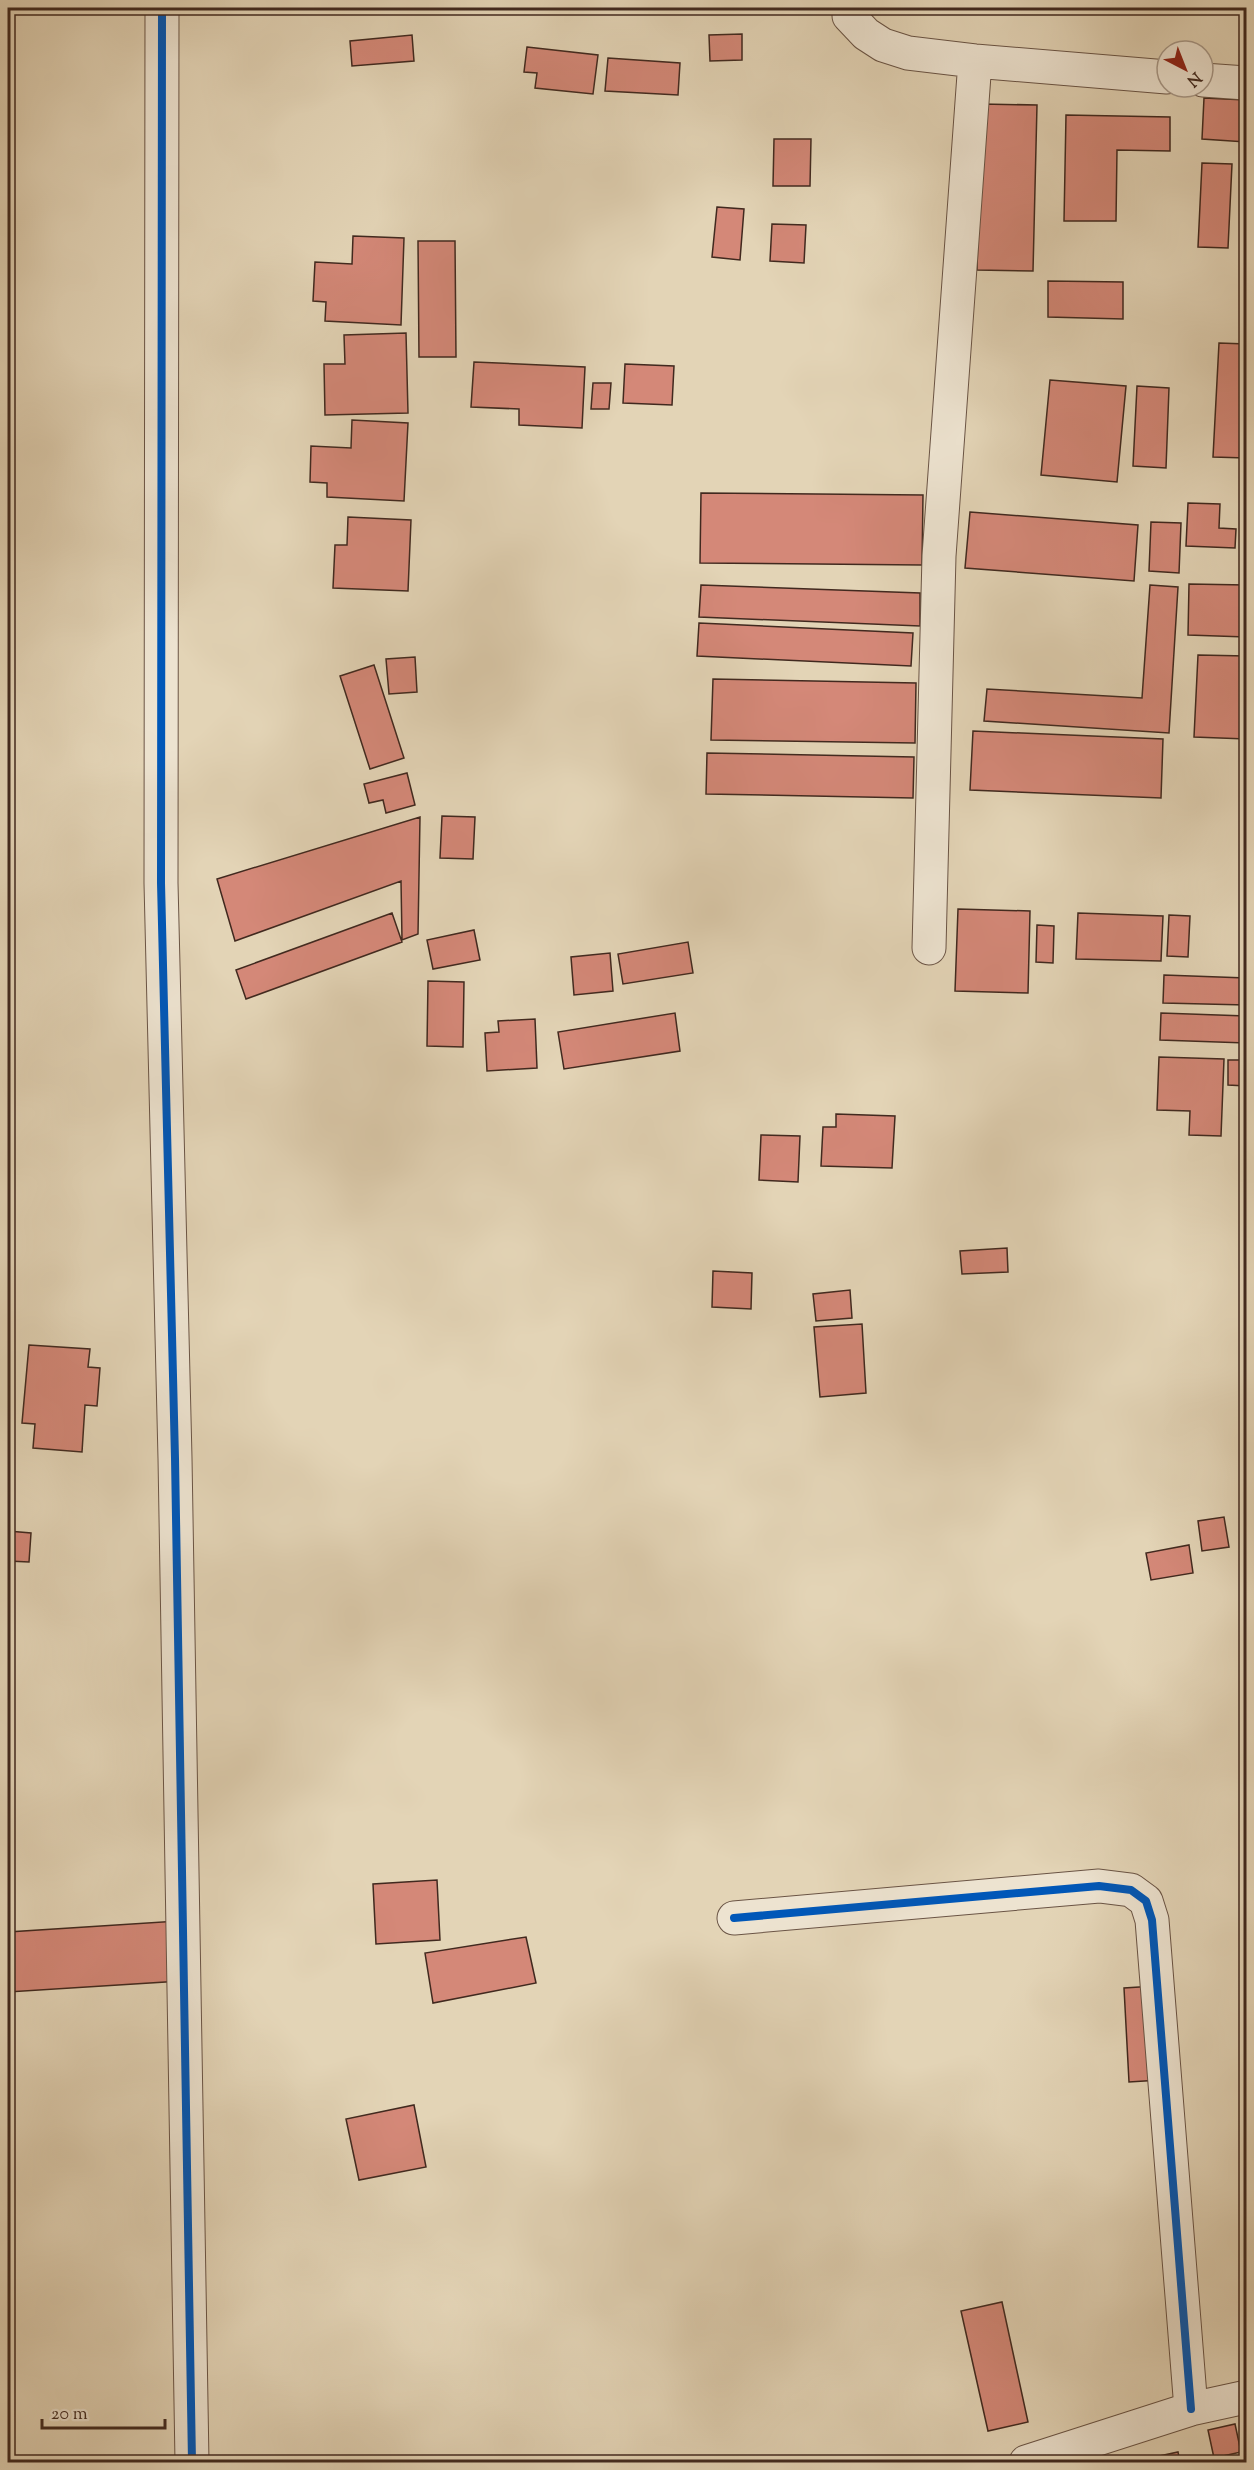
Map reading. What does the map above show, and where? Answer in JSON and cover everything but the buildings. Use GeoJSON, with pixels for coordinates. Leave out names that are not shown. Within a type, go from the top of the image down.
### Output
{"type":"FeatureCollection","features":[{"type":"Feature","properties":{"kind":"street"},"geometry":{"type":"LineString","coordinates":[[162,8],[161,883],[175,1470],[192,2463]]}},
{"type":"Feature","properties":{"kind":"street"},"geometry":{"type":"LineString","coordinates":[[849,8],[849,16],[866,34],[883,45],[908,52],[975,61],[1155,76]]}},
{"type":"Feature","properties":{"kind":"street"},"geometry":{"type":"LineString","coordinates":[[929,948],[939,556],[975,61]]}},
{"type":"Feature","properties":{"kind":"street"},"geometry":{"type":"LineString","coordinates":[[1215,81],[1246,83]]}},
{"type":"Feature","properties":{"kind":"street"},"geometry":{"type":"LineString","coordinates":[[734,1918],[1099,1886],[1131,1890],[1146,1901],[1152,1920],[1191,2409]]}},
{"type":"Feature","properties":{"kind":"street"},"geometry":{"type":"LineString","coordinates":[[1026,2463],[1191,2409],[1246,2397]]}},
{"type":"Feature","properties":{"kind":"cycle path"},"geometry":{"type":"LineString","coordinates":[[162,8],[161,883],[175,1458],[192,2462]]}},
{"type":"Feature","properties":{"kind":"cycle path"},"geometry":{"type":"LineString","coordinates":[[734,1918],[1099,1886],[1131,1890],[1146,1901],[1152,1920],[1191,2409]]}}]}
